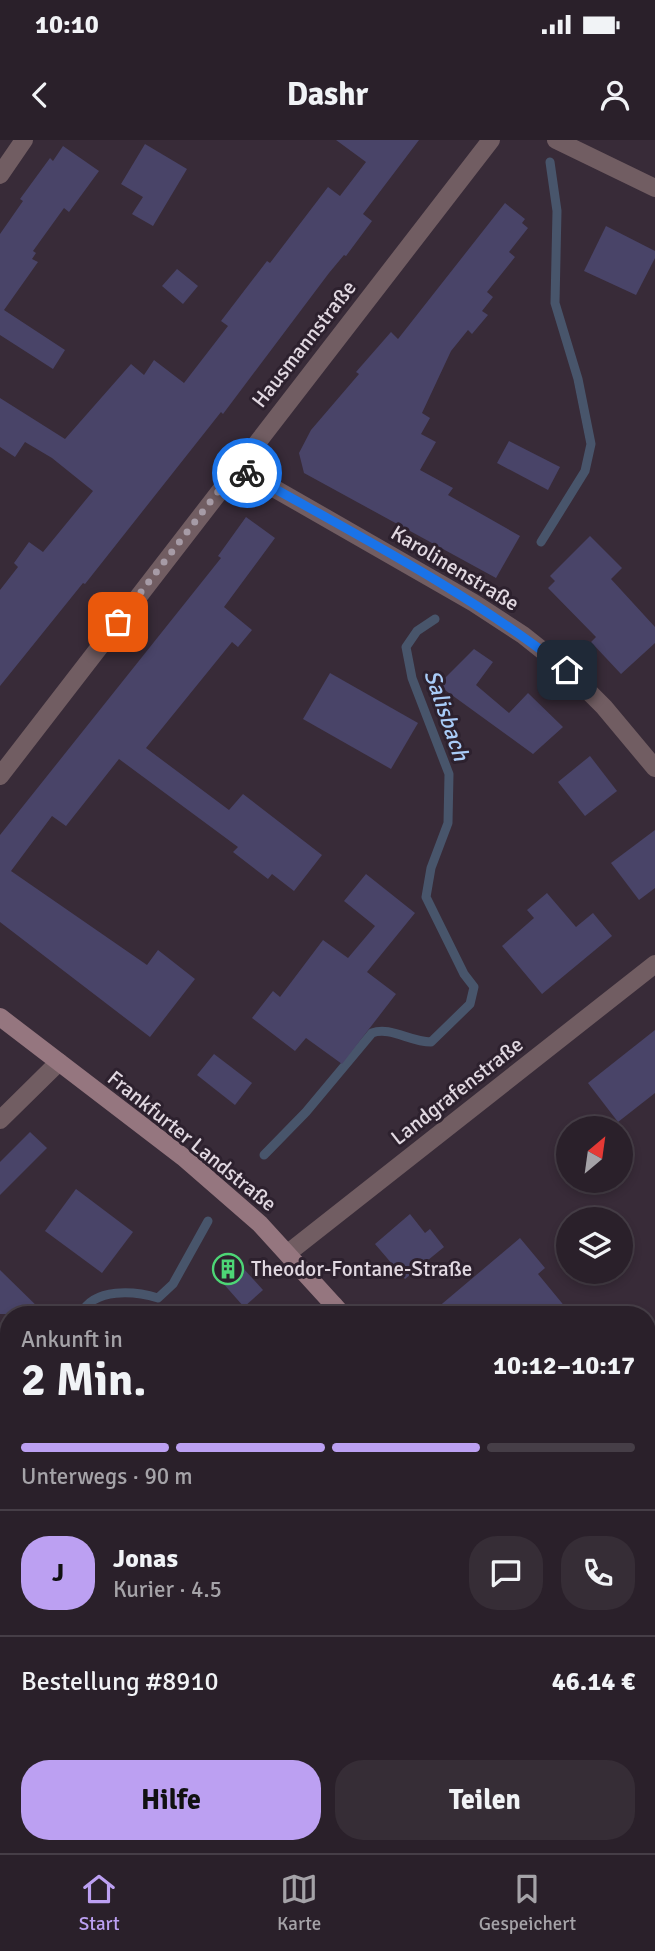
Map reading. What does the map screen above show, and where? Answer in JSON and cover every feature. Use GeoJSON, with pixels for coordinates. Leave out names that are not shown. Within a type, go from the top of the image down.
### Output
{"type":"FeatureCollection","features":[{"type":"Feature","properties":{"kind":"main road","name":"Frankfurter Landstraße"},"geometry":{"type":"LineString","coordinates":[[0,1017],[183,1157],[260,1224],[288,1253],[329,1306]]}},
{"type":"Feature","properties":{"kind":"street"},"geometry":{"type":"LineString","coordinates":[[0,175],[24,140]]}},
{"type":"Feature","properties":{"kind":"street","name":"Hausmannstraße"},"geometry":{"type":"LineString","coordinates":[[0,776],[491,140]]}},
{"type":"Feature","properties":{"kind":"street"},"geometry":{"type":"LineString","coordinates":[[556,140],[655,188]]}},
{"type":"Feature","properties":{"kind":"street","name":"Karolinenstraße"},"geometry":{"type":"LineString","coordinates":[[237,467],[474,603],[523,635],[595,698],[655,768]]}},
{"type":"Feature","properties":{"kind":"street","name":"Landgrafenstraße"},"geometry":{"type":"LineString","coordinates":[[288,1253],[655,964]]}},
{"type":"Feature","properties":{"kind":"street"},"geometry":{"type":"LineString","coordinates":[[0,1120],[59,1062]]}},
{"type":"Feature","properties":{"kind":"building"},"geometry":{"type":"Polygon","coordinates":[[[336,140],[419,140],[363,214],[372,221],[346,256],[344,255],[329,273],[223,414],[221,412],[85,584],[83,583],[0,686],[0,590],[18,567],[14,563],[29,542],[43,552],[93,491],[52,458],[25,442],[15,457],[0,447],[0,398],[65,439],[131,364],[144,375],[154,360],[184,383],[228,326],[221,321],[267,261],[270,263],[328,187],[340,196],[366,162],[336,140]]]}},
{"type":"Feature","properties":{"kind":"building"},"geometry":{"type":"Polygon","coordinates":[[[145,144],[187,169],[153,226],[132,214],[143,197],[121,184],[145,144]]]}},
{"type":"Feature","properties":{"kind":"building"},"geometry":{"type":"Polygon","coordinates":[[[63,146],[99,171],[69,212],[64,208],[33,251],[36,253],[32,259],[38,262],[4,310],[65,350],[53,369],[0,335],[0,234],[23,201],[20,199],[50,158],[53,161],[63,146]]]}},
{"type":"Feature","properties":{"kind":"building"},"geometry":{"type":"Polygon","coordinates":[[[505,203],[525,219],[522,223],[528,228],[509,252],[515,257],[487,292],[493,297],[482,311],[488,315],[472,334],[468,330],[451,351],[422,413],[430,418],[421,434],[436,442],[420,470],[453,488],[448,495],[520,536],[496,578],[304,473],[299,453],[311,430],[359,374],[356,372],[391,332],[398,339],[505,203]]]}},
{"type":"Feature","properties":{"kind":"building"},"geometry":{"type":"Polygon","coordinates":[[[606,226],[655,251],[655,258],[636,295],[584,271],[606,226]]]}},
{"type":"Feature","properties":{"kind":"building"},"geometry":{"type":"Polygon","coordinates":[[[177,269],[198,286],[183,304],[162,286],[177,269]]]}},
{"type":"Feature","properties":{"kind":"building"},"geometry":{"type":"Polygon","coordinates":[[[509,441],[560,467],[548,490],[497,463],[509,441]]]}},
{"type":"Feature","properties":{"kind":"building"},"geometry":{"type":"Polygon","coordinates":[[[246,517],[275,538],[224,607],[252,630],[238,647],[232,642],[146,748],[229,810],[243,794],[322,855],[294,891],[272,874],[268,879],[233,852],[238,847],[119,759],[66,826],[52,816],[11,871],[147,965],[158,950],[195,979],[150,1037],[0,922],[0,835],[221,558],[218,556],[246,517]]]}},
{"type":"Feature","properties":{"kind":"building"},"geometry":{"type":"Polygon","coordinates":[[[590,536],[622,568],[611,579],[655,627],[655,643],[621,674],[591,642],[596,637],[548,588],[555,581],[550,576],[590,536]]]}},
{"type":"Feature","properties":{"kind":"building"},"geometry":{"type":"Polygon","coordinates":[[[474,649],[493,662],[476,685],[509,713],[528,693],[563,727],[533,754],[438,685],[474,649]]]}},
{"type":"Feature","properties":{"kind":"building"},"geometry":{"type":"Polygon","coordinates":[[[330,673],[418,723],[391,769],[303,719],[330,673]]]}},
{"type":"Feature","properties":{"kind":"building"},"geometry":{"type":"Polygon","coordinates":[[[590,756],[617,791],[585,816],[558,782],[590,756]]]}},
{"type":"Feature","properties":{"kind":"building"},"geometry":{"type":"Polygon","coordinates":[[[655,830],[655,888],[639,900],[611,863],[655,830]]]}},
{"type":"Feature","properties":{"kind":"building"},"geometry":{"type":"Polygon","coordinates":[[[366,874],[415,913],[367,972],[396,994],[342,1064],[306,1038],[295,1051],[252,1018],[273,991],[280,997],[323,940],[348,958],[375,926],[344,901],[366,874]]]}},
{"type":"Feature","properties":{"kind":"building"},"geometry":{"type":"Polygon","coordinates":[[[547,893],[576,927],[593,913],[612,936],[542,994],[502,946],[534,918],[527,910],[547,893]]]}},
{"type":"Feature","properties":{"kind":"building"},"geometry":{"type":"Polygon","coordinates":[[[655,1030],[655,1093],[626,1116],[613,1116],[588,1083],[655,1030]]]}},
{"type":"Feature","properties":{"kind":"building"},"geometry":{"type":"Polygon","coordinates":[[[214,1054],[252,1083],[235,1105],[197,1075],[214,1054]]]}},
{"type":"Feature","properties":{"kind":"building"},"geometry":{"type":"Polygon","coordinates":[[[30,1132],[47,1148],[0,1195],[0,1162],[30,1132]]]}},
{"type":"Feature","properties":{"kind":"building"},"geometry":{"type":"Polygon","coordinates":[[[76,1189],[133,1232],[102,1273],[45,1231],[76,1189]]]}},
{"type":"Feature","properties":{"kind":"building"},"geometry":{"type":"Polygon","coordinates":[[[410,1214],[425,1233],[430,1229],[444,1247],[405,1279],[375,1244],[410,1214]]]}},
{"type":"Feature","properties":{"kind":"building"},"geometry":{"type":"Polygon","coordinates":[[[520,1238],[545,1268],[538,1274],[564,1306],[439,1306],[520,1238]]]}},
{"type":"Feature","properties":{"kind":"building"},"geometry":{"type":"Polygon","coordinates":[[[233,1257],[263,1290],[243,1306],[214,1273],[233,1257]]]}},
{"type":"Feature","properties":{"kind":"building"},"geometry":{"type":"Polygon","coordinates":[[[0,1270],[37,1306],[0,1306],[0,1270]]]}},
{"type":"Feature","properties":{"kind":"waterway","name":"Salisbach"},"geometry":{"type":"LineString","coordinates":[[541,542],[585,471],[591,444],[578,379],[555,303],[557,211],[550,162]]}},
{"type":"Feature","properties":{"kind":"waterway","name":"Salisbach"},"geometry":{"type":"LineString","coordinates":[[264,1155],[306,1112],[372,1033],[386,1031],[431,1042],[470,1004],[474,987],[464,974],[426,897],[431,868],[448,823],[449,774],[412,678],[406,647],[417,631],[435,619]]}},
{"type":"Feature","properties":{"kind":"waterway","name":"Salisbach"},"geometry":{"type":"LineString","coordinates":[[86,1306],[95,1299],[116,1293],[158,1298],[173,1284],[208,1221]]}},
{"type":"Feature","properties":{"kind":"way so far"},"geometry":{"type":"LineString","coordinates":[[118,622],[237,467],[247,473]]}},
{"type":"Feature","properties":{"kind":"place","name":"Theodor-Fontane-Straße"},"geometry":{"type":"Point","coordinates":[228,1269]}},
{"type":"Feature","properties":{"kind":"route"},"geometry":{"type":"LineString","coordinates":[[247,473],[474,603],[523,635],[567,670]]}}]}
